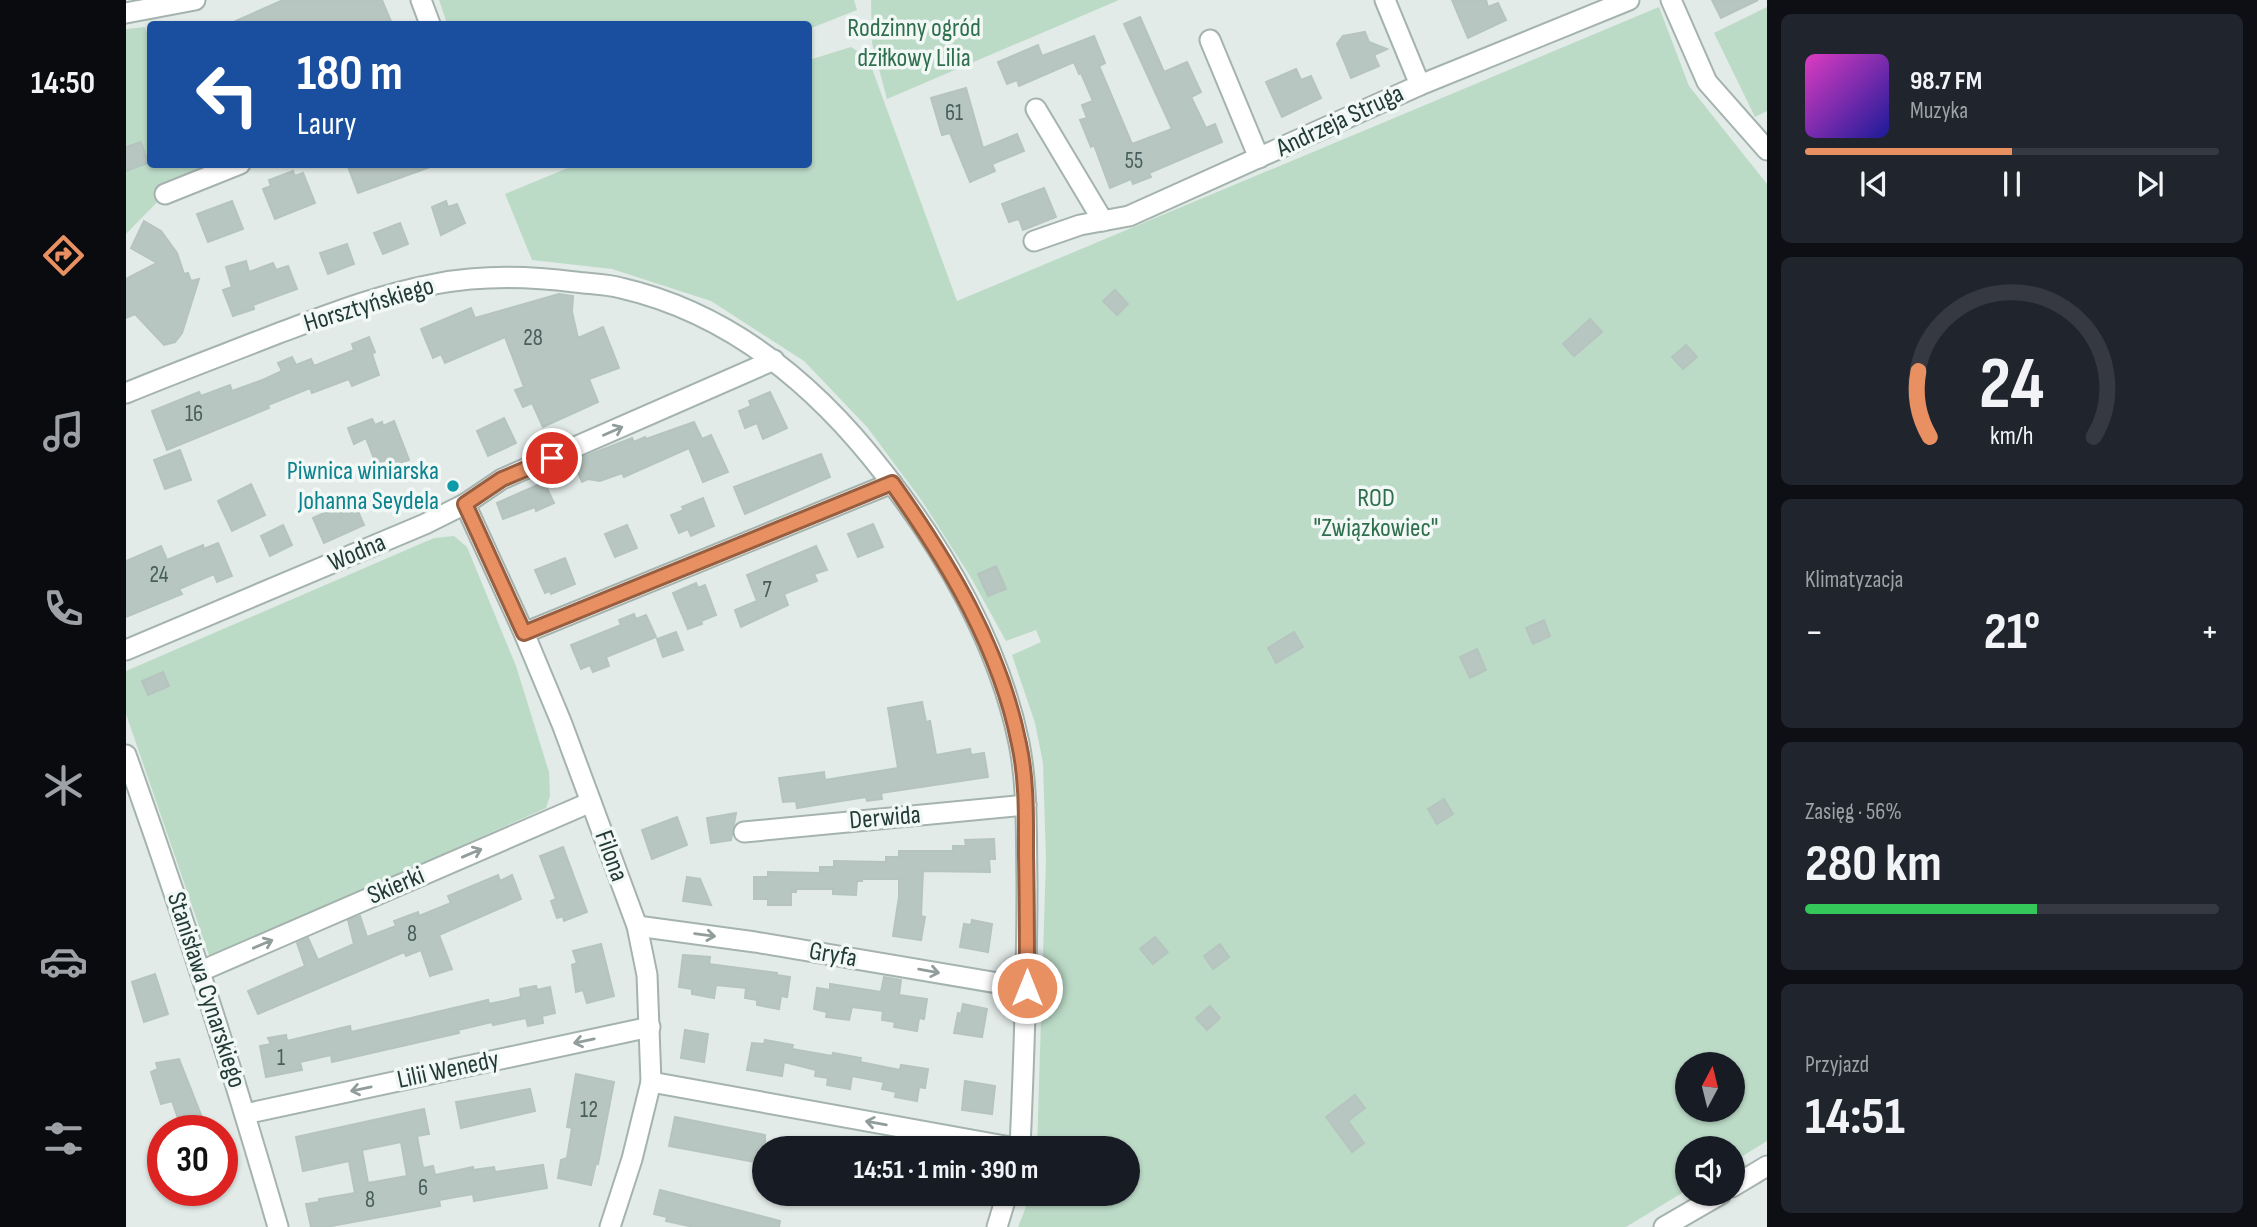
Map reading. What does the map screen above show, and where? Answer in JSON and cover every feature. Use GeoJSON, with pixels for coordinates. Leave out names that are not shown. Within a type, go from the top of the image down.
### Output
{"type":"FeatureCollection","features":[{"type":"Feature","properties":{"kind":"street"},"geometry":{"type":"LineString","coordinates":[[126,13],[195,0]]}},
{"type":"Feature","properties":{"kind":"street"},"geometry":{"type":"LineString","coordinates":[[421,0],[429,21]]}},
{"type":"Feature","properties":{"kind":"street","name":"Andrzeja Struga"},"geometry":{"type":"LineString","coordinates":[[1385,0],[1420,85]]}},
{"type":"Feature","properties":{"kind":"street","name":"Andrzeja Struga"},"geometry":{"type":"LineString","coordinates":[[1034,241],[1080,225],[1129,216],[1420,85],[1629,0]]}},
{"type":"Feature","properties":{"kind":"street"},"geometry":{"type":"LineString","coordinates":[[1671,0],[1707,82],[1767,150]]}},
{"type":"Feature","properties":{"kind":"street","name":"Andrzeja Struga"},"geometry":{"type":"LineString","coordinates":[[1210,40],[1259,158]]}},
{"type":"Feature","properties":{"kind":"street"},"geometry":{"type":"LineString","coordinates":[[1036,109],[1103,221]]}},
{"type":"Feature","properties":{"kind":"street"},"geometry":{"type":"LineString","coordinates":[[165,194],[230,168]]}},
{"type":"Feature","properties":{"kind":"street","name":"Horsztyńskiego"},"geometry":{"type":"LineString","coordinates":[[126,393],[380,297],[437,283],[489,278],[549,278],[618,287],[659,299],[708,321],[774,360],[837,416],[892,483],[926,531],[990,653],[1007,695],[1020,745],[1026,805],[1027,988],[1019,1136]]}},
{"type":"Feature","properties":{"kind":"street","name":"Wodna"},"geometry":{"type":"LineString","coordinates":[[126,650],[425,524],[465,504],[502,479],[774,360]]}},
{"type":"Feature","properties":{"kind":"street"},"geometry":{"type":"LineString","coordinates":[[524,633],[892,483]]}},
{"type":"Feature","properties":{"kind":"street","name":"Filona"},"geometry":{"type":"LineString","coordinates":[[465,504],[562,724],[637,926],[647,975],[651,1082],[632,1159],[610,1227]]}},
{"type":"Feature","properties":{"kind":"street","name":"Stanisława Cynarskiego"},"geometry":{"type":"LineString","coordinates":[[126,755],[201,971],[278,1227]]}},
{"type":"Feature","properties":{"kind":"street","name":"Skierki"},"geometry":{"type":"LineString","coordinates":[[201,971],[591,802]]}},
{"type":"Feature","properties":{"kind":"street","name":"Derwida"},"geometry":{"type":"LineString","coordinates":[[744,832],[1026,805]]}},
{"type":"Feature","properties":{"kind":"street","name":"Gryfa"},"geometry":{"type":"LineString","coordinates":[[637,926],[755,942],[1027,988]]}},
{"type":"Feature","properties":{"kind":"street","name":"Lilii Wenedy"},"geometry":{"type":"LineString","coordinates":[[245,1114],[650,1027]]}},
{"type":"Feature","properties":{"kind":"street"},"geometry":{"type":"LineString","coordinates":[[651,1082],[951,1136]]}},
{"type":"Feature","properties":{"kind":"street"},"geometry":{"type":"LineString","coordinates":[[1745,1179],[1767,1166]]}},
{"type":"Feature","properties":{"kind":"street"},"geometry":{"type":"LineString","coordinates":[[997,1227],[1003,1206]]}},
{"type":"Feature","properties":{"kind":"street"},"geometry":{"type":"LineString","coordinates":[[1664,1227],[1700,1206]]}},
{"type":"Feature","properties":{"kind":"green space"},"geometry":{"type":"Polygon","coordinates":[[[439,0],[854,0],[857,10],[812,28],[812,21],[446,21],[439,0]]]}},
{"type":"Feature","properties":{"kind":"green space","name":"Rodzinny ogród dziłkowy Lilia"},"geometry":{"type":"Polygon","coordinates":[[[871,0],[1119,0],[887,99],[872,43],[871,0]]]}},
{"type":"Feature","properties":{"kind":"green space","name":"ROD \"Związkowiec\""},"geometry":{"type":"Polygon","coordinates":[[[1659,7],[1689,86],[1767,184],[1767,1141],[1745,1155],[1745,1136],[1675,1136],[1675,1197],[1626,1227],[1018,1227],[1026,1206],[1140,1206],[1140,1136],[1037,1136],[1046,859],[1043,763],[1035,723],[1012,655],[1041,642],[1036,630],[1006,641],[970,576],[922,501],[867,427],[804,361],[711,301],[612,269],[532,260],[505,194],[568,168],[812,168],[812,59],[851,47],[865,56],[870,63],[957,301],[1659,7]]]}},
{"type":"Feature","properties":{"kind":"green space"},"geometry":{"type":"Polygon","coordinates":[[[1767,7],[1767,111],[1755,117],[1714,33],[1767,7]]]}},
{"type":"Feature","properties":{"kind":"green space"},"geometry":{"type":"Polygon","coordinates":[[[145,27],[147,33],[147,168],[198,168],[201,174],[165,194],[126,234],[126,29],[145,27]]]}},
{"type":"Feature","properties":{"kind":"green space"},"geometry":{"type":"Polygon","coordinates":[[[454,536],[467,547],[516,666],[549,772],[550,796],[546,808],[210,958],[126,714],[126,671],[434,538],[454,536]]]}},
{"type":"Feature","properties":{"kind":"building"},"geometry":{"type":"Polygon","coordinates":[[[283,0],[382,0],[391,21],[236,21],[283,0]]]}},
{"type":"Feature","properties":{"kind":"building"},"geometry":{"type":"Polygon","coordinates":[[[1452,0],[1486,0],[1488,7],[1498,3],[1506,20],[1468,38],[1452,0]]]}},
{"type":"Feature","properties":{"kind":"building"},"geometry":{"type":"Polygon","coordinates":[[[1712,0],[1758,0],[1721,18],[1712,0]]]}},
{"type":"Feature","properties":{"kind":"building"},"geometry":{"type":"Polygon","coordinates":[[[1140,17],[1164,72],[1187,62],[1201,92],[1191,97],[1206,128],[1215,124],[1222,142],[1149,173],[1151,177],[1133,184],[1131,179],[1110,188],[1094,145],[1091,147],[1080,120],[1087,118],[1082,105],[1093,101],[1074,62],[1019,86],[1017,80],[1007,84],[998,62],[1038,45],[1042,56],[1094,36],[1105,63],[1099,66],[1132,144],[1172,129],[1124,24],[1140,17]]]}},
{"type":"Feature","properties":{"kind":"building"},"geometry":{"type":"Polygon","coordinates":[[[1365,32],[1369,42],[1387,49],[1374,55],[1379,66],[1351,78],[1337,44],[1343,36],[1365,32]]]}},
{"type":"Feature","properties":{"kind":"building"},"geometry":{"type":"Polygon","coordinates":[[[1296,69],[1301,80],[1311,76],[1321,98],[1282,117],[1266,82],[1296,69]]]}},
{"type":"Feature","properties":{"kind":"building"},"geometry":{"type":"Polygon","coordinates":[[[966,88],[983,148],[1017,134],[1024,151],[992,164],[995,171],[970,182],[950,133],[942,135],[931,98],[966,88]]]}},
{"type":"Feature","properties":{"kind":"building"},"geometry":{"type":"Polygon","coordinates":[[[141,142],[147,163],[126,171],[126,147],[141,142]]]}},
{"type":"Feature","properties":{"kind":"building"},"geometry":{"type":"Polygon","coordinates":[[[349,168],[427,168],[358,193],[349,168]]]}},
{"type":"Feature","properties":{"kind":"building"},"geometry":{"type":"Polygon","coordinates":[[[293,171],[295,176],[303,173],[315,203],[275,219],[263,189],[271,186],[269,180],[293,171]]]}},
{"type":"Feature","properties":{"kind":"building"},"geometry":{"type":"Polygon","coordinates":[[[1044,188],[1056,217],[1023,230],[1019,219],[1009,222],[1002,204],[1044,188]]]}},
{"type":"Feature","properties":{"kind":"building"},"geometry":{"type":"Polygon","coordinates":[[[232,201],[243,229],[208,242],[197,214],[232,201]]]}},
{"type":"Feature","properties":{"kind":"building"},"geometry":{"type":"Polygon","coordinates":[[[446,201],[448,207],[457,204],[465,223],[441,235],[432,207],[446,201]]]}},
{"type":"Feature","properties":{"kind":"building"},"geometry":{"type":"Polygon","coordinates":[[[144,221],[161,231],[177,253],[184,274],[188,273],[191,281],[199,279],[182,333],[175,342],[164,345],[135,314],[126,318],[126,279],[157,263],[131,248],[144,221]]]}},
{"type":"Feature","properties":{"kind":"building"},"geometry":{"type":"Polygon","coordinates":[[[400,223],[408,244],[383,254],[374,233],[400,223]]]}},
{"type":"Feature","properties":{"kind":"building"},"geometry":{"type":"Polygon","coordinates":[[[347,244],[354,264],[328,274],[320,253],[347,244]]]}},
{"type":"Feature","properties":{"kind":"building"},"geometry":{"type":"Polygon","coordinates":[[[246,261],[249,272],[273,263],[276,270],[288,266],[297,289],[253,305],[254,309],[233,316],[223,290],[232,287],[226,267],[246,261]]]}},
{"type":"Feature","properties":{"kind":"building"},"geometry":{"type":"Polygon","coordinates":[[[1115,290],[1128,304],[1117,315],[1103,301],[1115,290]]]}},
{"type":"Feature","properties":{"kind":"building"},"geometry":{"type":"Polygon","coordinates":[[[559,294],[573,296],[572,312],[578,338],[603,327],[619,368],[589,379],[598,402],[543,427],[532,403],[523,407],[515,390],[524,387],[505,337],[445,363],[441,354],[433,358],[421,329],[471,308],[475,318],[559,294]]]}},
{"type":"Feature","properties":{"kind":"building"},"geometry":{"type":"Polygon","coordinates":[[[1590,319],[1602,332],[1574,356],[1563,344],[1590,319]]]}},
{"type":"Feature","properties":{"kind":"building"},"geometry":{"type":"Polygon","coordinates":[[[369,337],[379,375],[352,386],[349,379],[312,393],[310,388],[167,450],[152,411],[199,392],[201,396],[230,385],[232,391],[265,379],[282,371],[278,363],[292,357],[296,365],[311,359],[314,366],[354,350],[352,344],[369,337]]]}},
{"type":"Feature","properties":{"kind":"building"},"geometry":{"type":"Polygon","coordinates":[[[1686,345],[1697,357],[1683,369],[1672,357],[1686,345]]]}},
{"type":"Feature","properties":{"kind":"building"},"geometry":{"type":"Polygon","coordinates":[[[770,392],[787,428],[763,439],[757,423],[745,428],[739,411],[751,406],[749,401],[770,392]]]}},
{"type":"Feature","properties":{"kind":"building"},"geometry":{"type":"Polygon","coordinates":[[[504,418],[516,443],[488,456],[477,431],[504,418]]]}},
{"type":"Feature","properties":{"kind":"building"},"geometry":{"type":"Polygon","coordinates":[[[372,419],[375,425],[382,422],[383,426],[394,421],[409,460],[395,465],[392,458],[376,464],[366,438],[354,444],[348,428],[372,419]]]}},
{"type":"Feature","properties":{"kind":"building"},"geometry":{"type":"Polygon","coordinates":[[[694,422],[702,439],[711,435],[728,472],[703,482],[689,448],[624,477],[622,473],[600,481],[588,479],[582,482],[573,461],[632,438],[634,442],[645,437],[646,439],[694,422]]]}},
{"type":"Feature","properties":{"kind":"building"},"geometry":{"type":"Polygon","coordinates":[[[180,450],[191,480],[165,489],[154,460],[180,450]]]}},
{"type":"Feature","properties":{"kind":"building"},"geometry":{"type":"Polygon","coordinates":[[[821,454],[830,477],[745,514],[734,487],[821,454]]]}},
{"type":"Feature","properties":{"kind":"building"},"geometry":{"type":"Polygon","coordinates":[[[544,482],[554,503],[536,511],[535,507],[503,519],[497,503],[544,482]]]}},
{"type":"Feature","properties":{"kind":"building"},"geometry":{"type":"Polygon","coordinates":[[[251,484],[265,515],[232,531],[218,501],[251,484]]]}},
{"type":"Feature","properties":{"kind":"building"},"geometry":{"type":"Polygon","coordinates":[[[703,498],[714,526],[691,536],[688,529],[679,533],[671,515],[703,498]]]}},
{"type":"Feature","properties":{"kind":"building"},"geometry":{"type":"Polygon","coordinates":[[[353,500],[364,525],[324,543],[313,518],[353,500]]]}},
{"type":"Feature","properties":{"kind":"building"},"geometry":{"type":"Polygon","coordinates":[[[873,524],[883,547],[858,557],[848,534],[873,524]]]}},
{"type":"Feature","properties":{"kind":"building"},"geometry":{"type":"Polygon","coordinates":[[[283,525],[292,545],[270,556],[261,536],[283,525]]]}},
{"type":"Feature","properties":{"kind":"building"},"geometry":{"type":"Polygon","coordinates":[[[627,525],[637,548],[615,557],[605,534],[627,525]]]}},
{"type":"Feature","properties":{"kind":"building"},"geometry":{"type":"Polygon","coordinates":[[[218,543],[232,576],[217,582],[214,574],[179,589],[182,594],[126,617],[126,561],[161,546],[167,560],[203,545],[204,549],[218,543]]]}},
{"type":"Feature","properties":{"kind":"building"},"geometry":{"type":"Polygon","coordinates":[[[816,546],[827,570],[814,574],[817,581],[784,594],[788,605],[741,627],[735,610],[757,601],[747,575],[816,546]]]}},
{"type":"Feature","properties":{"kind":"building"},"geometry":{"type":"Polygon","coordinates":[[[565,558],[575,584],[551,594],[550,591],[545,593],[535,570],[565,558]]]}},
{"type":"Feature","properties":{"kind":"building"},"geometry":{"type":"Polygon","coordinates":[[[996,566],[1006,589],[988,596],[978,574],[996,566]]]}},
{"type":"Feature","properties":{"kind":"building"},"geometry":{"type":"Polygon","coordinates":[[[696,583],[698,588],[705,585],[716,615],[688,629],[673,593],[696,583]]]}},
{"type":"Feature","properties":{"kind":"building"},"geometry":{"type":"Polygon","coordinates":[[[634,614],[636,619],[646,615],[656,637],[606,657],[609,666],[593,672],[590,665],[581,669],[571,645],[621,625],[619,620],[634,614]]]}},
{"type":"Feature","properties":{"kind":"building"},"geometry":{"type":"Polygon","coordinates":[[[1544,620],[1550,636],[1533,644],[1526,628],[1544,620]]]}},
{"type":"Feature","properties":{"kind":"building"},"geometry":{"type":"Polygon","coordinates":[[[676,632],[683,650],[663,657],[657,639],[676,632]]]}},
{"type":"Feature","properties":{"kind":"building"},"geometry":{"type":"Polygon","coordinates":[[[1294,632],[1303,647],[1276,663],[1268,648],[1294,632]]]}},
{"type":"Feature","properties":{"kind":"building"},"geometry":{"type":"Polygon","coordinates":[[[1477,649],[1486,670],[1470,678],[1460,657],[1477,649]]]}},
{"type":"Feature","properties":{"kind":"building"},"geometry":{"type":"Polygon","coordinates":[[[163,672],[169,686],[148,695],[142,681],[163,672]]]}},
{"type":"Feature","properties":{"kind":"building"},"geometry":{"type":"Polygon","coordinates":[[[922,702],[926,722],[930,721],[936,755],[970,749],[971,755],[984,753],[988,777],[881,793],[882,799],[867,801],[866,797],[797,808],[796,801],[783,802],[779,778],[824,772],[825,780],[898,768],[888,708],[922,702]]]}},
{"type":"Feature","properties":{"kind":"building"},"geometry":{"type":"Polygon","coordinates":[[[1444,799],[1453,814],[1437,824],[1428,809],[1444,799]]]}},
{"type":"Feature","properties":{"kind":"building"},"geometry":{"type":"Polygon","coordinates":[[[736,813],[731,840],[711,843],[707,818],[736,813]]]}},
{"type":"Feature","properties":{"kind":"building"},"geometry":{"type":"Polygon","coordinates":[[[677,817],[687,845],[652,859],[642,830],[677,817]]]}},
{"type":"Feature","properties":{"kind":"building"},"geometry":{"type":"Polygon","coordinates":[[[994,839],[995,859],[989,859],[990,872],[923,871],[921,916],[925,917],[921,940],[893,936],[899,879],[862,879],[857,881],[856,895],[833,894],[833,889],[796,889],[796,892],[791,892],[791,905],[768,905],[768,899],[754,899],[754,877],[768,877],[768,872],[820,873],[820,867],[834,867],[834,861],[886,862],[886,857],[899,857],[899,851],[953,851],[953,846],[966,846],[965,840],[994,839]]]}},
{"type":"Feature","properties":{"kind":"building"},"geometry":{"type":"Polygon","coordinates":[[[563,847],[587,912],[564,921],[563,916],[557,918],[551,901],[556,899],[540,856],[563,847]]]}},
{"type":"Feature","properties":{"kind":"building"},"geometry":{"type":"Polygon","coordinates":[[[498,875],[500,881],[512,875],[521,899],[439,935],[452,969],[430,976],[421,950],[406,956],[404,952],[258,1014],[248,991],[305,966],[297,943],[308,938],[318,960],[354,944],[348,920],[360,916],[367,937],[396,926],[394,921],[418,912],[419,916],[451,903],[448,896],[498,875]]]}},
{"type":"Feature","properties":{"kind":"building"},"geometry":{"type":"Polygon","coordinates":[[[687,877],[700,879],[711,905],[683,901],[687,877]]]}},
{"type":"Feature","properties":{"kind":"building"},"geometry":{"type":"Polygon","coordinates":[[[972,920],[992,924],[988,952],[960,947],[964,924],[971,925],[972,920]]]}},
{"type":"Feature","properties":{"kind":"building"},"geometry":{"type":"Polygon","coordinates":[[[1155,937],[1168,952],[1153,964],[1140,949],[1155,937]]]}},
{"type":"Feature","properties":{"kind":"building"},"geometry":{"type":"Polygon","coordinates":[[[601,944],[614,996],[587,1003],[583,990],[576,992],[572,965],[577,963],[573,951],[601,944]]]}},
{"type":"Feature","properties":{"kind":"building"},"geometry":{"type":"Polygon","coordinates":[[[1220,944],[1229,957],[1213,969],[1204,956],[1220,944]]]}},
{"type":"Feature","properties":{"kind":"building"},"geometry":{"type":"Polygon","coordinates":[[[683,955],[710,957],[709,964],[790,977],[787,997],[781,996],[779,1009],[757,1005],[757,1000],[745,998],[746,988],[716,985],[714,998],[692,994],[692,989],[679,987],[683,955]]]}},
{"type":"Feature","properties":{"kind":"building"},"geometry":{"type":"Polygon","coordinates":[[[155,974],[168,1014],[144,1022],[132,982],[155,974]]]}},
{"type":"Feature","properties":{"kind":"building"},"geometry":{"type":"Polygon","coordinates":[[[884,977],[901,980],[899,995],[927,999],[924,1019],[919,1018],[917,1031],[894,1027],[895,1022],[882,1020],[883,1011],[852,1007],[849,1020],[826,1017],[827,1012],[814,1009],[817,988],[830,990],[830,984],[881,992],[884,977]]]}},
{"type":"Feature","properties":{"kind":"building"},"geometry":{"type":"Polygon","coordinates":[[[536,986],[537,990],[550,987],[555,1013],[542,1016],[543,1023],[528,1026],[526,1018],[493,1025],[492,1022],[458,1030],[459,1033],[332,1062],[331,1055],[300,1062],[302,1070],[266,1077],[260,1046],[271,1044],[268,1038],[286,1035],[287,1041],[350,1026],[351,1032],[488,1000],[489,1004],[521,997],[520,989],[536,986]]]}},
{"type":"Feature","properties":{"kind":"building"},"geometry":{"type":"Polygon","coordinates":[[[963,1004],[987,1009],[982,1037],[954,1033],[958,1013],[961,1014],[963,1004]]]}},
{"type":"Feature","properties":{"kind":"building"},"geometry":{"type":"Polygon","coordinates":[[[1210,1006],[1220,1018],[1207,1030],[1196,1018],[1210,1006]]]}},
{"type":"Feature","properties":{"kind":"building"},"geometry":{"type":"Polygon","coordinates":[[[685,1030],[708,1034],[704,1062],[681,1058],[685,1030]]]}},
{"type":"Feature","properties":{"kind":"building"},"geometry":{"type":"Polygon","coordinates":[[[765,1040],[793,1045],[792,1049],[861,1058],[860,1062],[900,1070],[901,1065],[928,1069],[925,1088],[919,1087],[917,1101],[895,1097],[896,1092],[882,1089],[884,1082],[852,1076],[850,1089],[827,1085],[828,1078],[815,1076],[816,1070],[784,1062],[782,1076],[747,1070],[752,1043],[764,1044],[765,1040]]]}},
{"type":"Feature","properties":{"kind":"building"},"geometry":{"type":"Polygon","coordinates":[[[179,1059],[201,1115],[177,1115],[172,1101],[161,1104],[151,1072],[158,1069],[156,1063],[179,1059]]]}},
{"type":"Feature","properties":{"kind":"building"},"geometry":{"type":"Polygon","coordinates":[[[576,1074],[614,1082],[598,1164],[596,1163],[591,1185],[558,1178],[561,1160],[567,1158],[572,1128],[567,1127],[576,1074]]]}},
{"type":"Feature","properties":{"kind":"building"},"geometry":{"type":"Polygon","coordinates":[[[965,1081],[995,1086],[992,1114],[962,1110],[965,1081]]]}},
{"type":"Feature","properties":{"kind":"building"},"geometry":{"type":"Polygon","coordinates":[[[530,1089],[535,1111],[461,1128],[456,1102],[530,1089]]]}},
{"type":"Feature","properties":{"kind":"building"},"geometry":{"type":"Polygon","coordinates":[[[1355,1095],[1365,1108],[1348,1121],[1364,1143],[1352,1152],[1326,1117],[1355,1095]]]}},
{"type":"Feature","properties":{"kind":"building"},"geometry":{"type":"Polygon","coordinates":[[[424,1109],[429,1134],[417,1136],[423,1168],[433,1166],[435,1175],[473,1167],[473,1170],[494,1167],[495,1172],[543,1165],[547,1188],[474,1201],[473,1194],[439,1200],[440,1206],[326,1227],[311,1227],[306,1204],[355,1193],[349,1161],[303,1171],[296,1137],[424,1109]],[[401,1142],[362,1150],[368,1183],[407,1176],[401,1142]]]}},
{"type":"Feature","properties":{"kind":"building"},"geometry":{"type":"Polygon","coordinates":[[[675,1117],[765,1135],[752,1136],[752,1162],[669,1146],[675,1117]]]}},
{"type":"Feature","properties":{"kind":"building"},"geometry":{"type":"Polygon","coordinates":[[[660,1190],[780,1221],[779,1227],[694,1227],[666,1221],[667,1217],[654,1214],[660,1190]]]}},
{"type":"Feature","properties":{"kind":"place","name":"Piwnica winiarska Johanna Seydela"},"geometry":{"type":"Point","coordinates":[453,486]}},
{"type":"Feature","properties":{"kind":"route"},"geometry":{"type":"LineString","coordinates":[[552,458],[502,479],[465,504],[524,633],[892,483],[926,531],[947,567],[970,610],[1007,695],[1020,745],[1026,805],[1027,988]]}}]}
